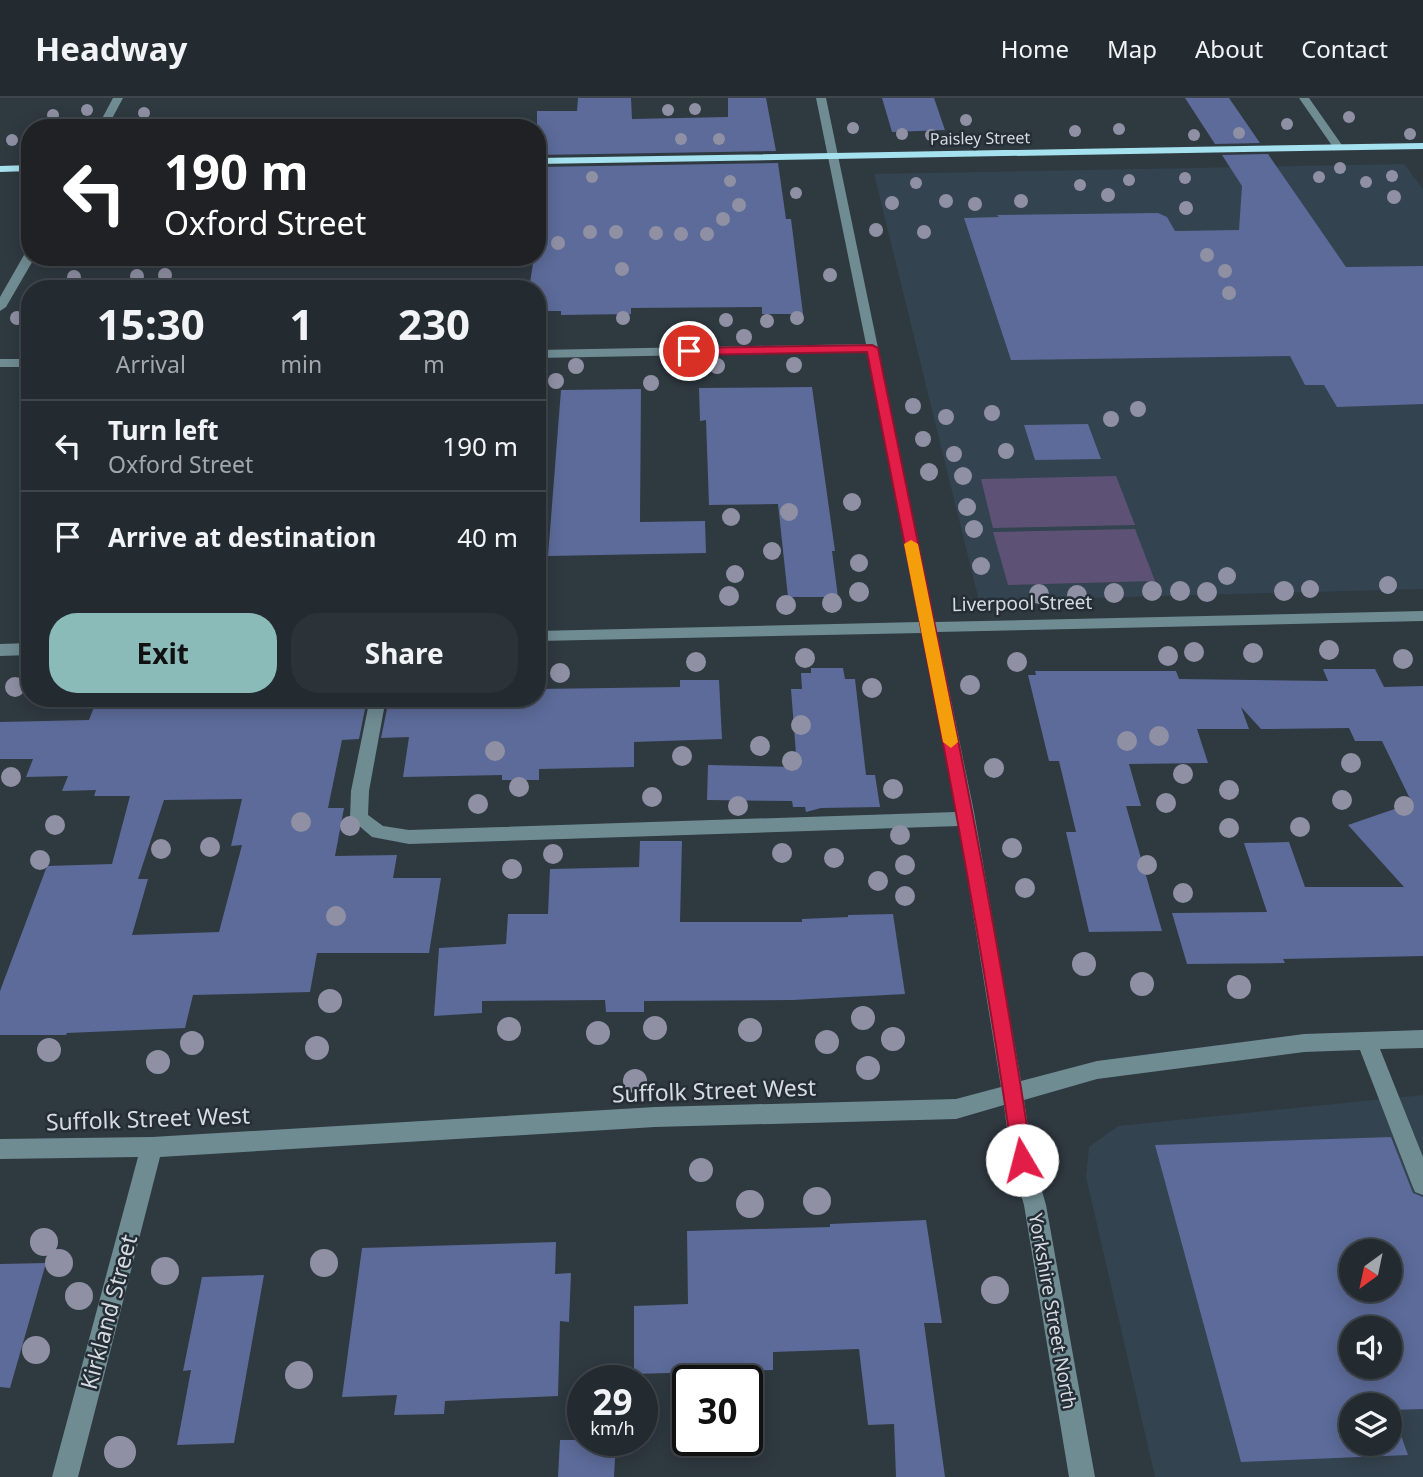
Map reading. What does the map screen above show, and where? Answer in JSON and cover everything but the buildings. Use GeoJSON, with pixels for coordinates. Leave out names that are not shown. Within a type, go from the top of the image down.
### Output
{"type":"FeatureCollection","features":[{"type":"Feature","properties":{"kind":"main road","name":"Paisley Street"},"geometry":{"type":"LineString","coordinates":[[546,161],[1422,148]]}},
{"type":"Feature","properties":{"kind":"main road"},"geometry":{"type":"LineString","coordinates":[[0,169],[21,168]]}},
{"type":"Feature","properties":{"kind":"street"},"geometry":{"type":"LineString","coordinates":[[107,119],[118,98]]}},
{"type":"Feature","properties":{"kind":"street","name":"Yorkshire Street North"},"geometry":{"type":"LineString","coordinates":[[821,98],[966,819],[1022,1160],[1035,1205],[1082,1477]]}},
{"type":"Feature","properties":{"kind":"street"},"geometry":{"type":"LineString","coordinates":[[1304,98],[1339,148]]}},
{"type":"Feature","properties":{"kind":"street"},"geometry":{"type":"LineString","coordinates":[[0,307],[24,266]]}},
{"type":"Feature","properties":{"kind":"street"},"geometry":{"type":"LineString","coordinates":[[546,354],[872,348]]}},
{"type":"Feature","properties":{"kind":"street"},"geometry":{"type":"LineString","coordinates":[[0,363],[21,363]]}},
{"type":"Feature","properties":{"kind":"street","name":"Liverpool Street"},"geometry":{"type":"LineString","coordinates":[[546,636],[1423,616]]}},
{"type":"Feature","properties":{"kind":"street"},"geometry":{"type":"LineString","coordinates":[[0,650],[21,649]]}},
{"type":"Feature","properties":{"kind":"street"},"geometry":{"type":"LineString","coordinates":[[376,707],[360,791],[359,818],[378,832],[409,837],[966,819]]}},
{"type":"Feature","properties":{"kind":"street","name":"Suffolk Street West"},"geometry":{"type":"LineString","coordinates":[[0,1149],[152,1147],[655,1117],[956,1109],[1097,1070],[1304,1043],[1423,1039]]}},
{"type":"Feature","properties":{"kind":"street"},"geometry":{"type":"LineString","coordinates":[[1367,1041],[1423,1185]]}},
{"type":"Feature","properties":{"kind":"street","name":"Kirkland Street"},"geometry":{"type":"LineString","coordinates":[[65,1477],[152,1147]]}},
{"type":"Feature","properties":{"kind":"shaded area"},"geometry":{"type":"Polygon","coordinates":[[[1404,164],[1423,189],[1423,589],[979,601],[874,174],[1404,164]]]}},
{"type":"Feature","properties":{"kind":"shaded area"},"geometry":{"type":"Polygon","coordinates":[[[1116,476],[1135,525],[993,528],[981,479],[1116,476]]]}},
{"type":"Feature","properties":{"kind":"shaded area"},"geometry":{"type":"Polygon","coordinates":[[[1135,529],[1155,581],[1008,585],[993,532],[1135,529]]]}},
{"type":"Feature","properties":{"kind":"shaded area"},"geometry":{"type":"Polygon","coordinates":[[[1423,1095],[1423,1477],[1155,1477],[1086,1177],[1089,1147],[1118,1126],[1423,1095]]]}},
{"type":"Feature","properties":{"kind":"slow traffic"},"geometry":{"type":"LineString","coordinates":[[911,544],[951,742]]}},
{"type":"Feature","properties":{"kind":"route"},"geometry":{"type":"LineString","coordinates":[[689,351],[872,348],[965,812],[1004,1033],[1022,1160]]}}]}
